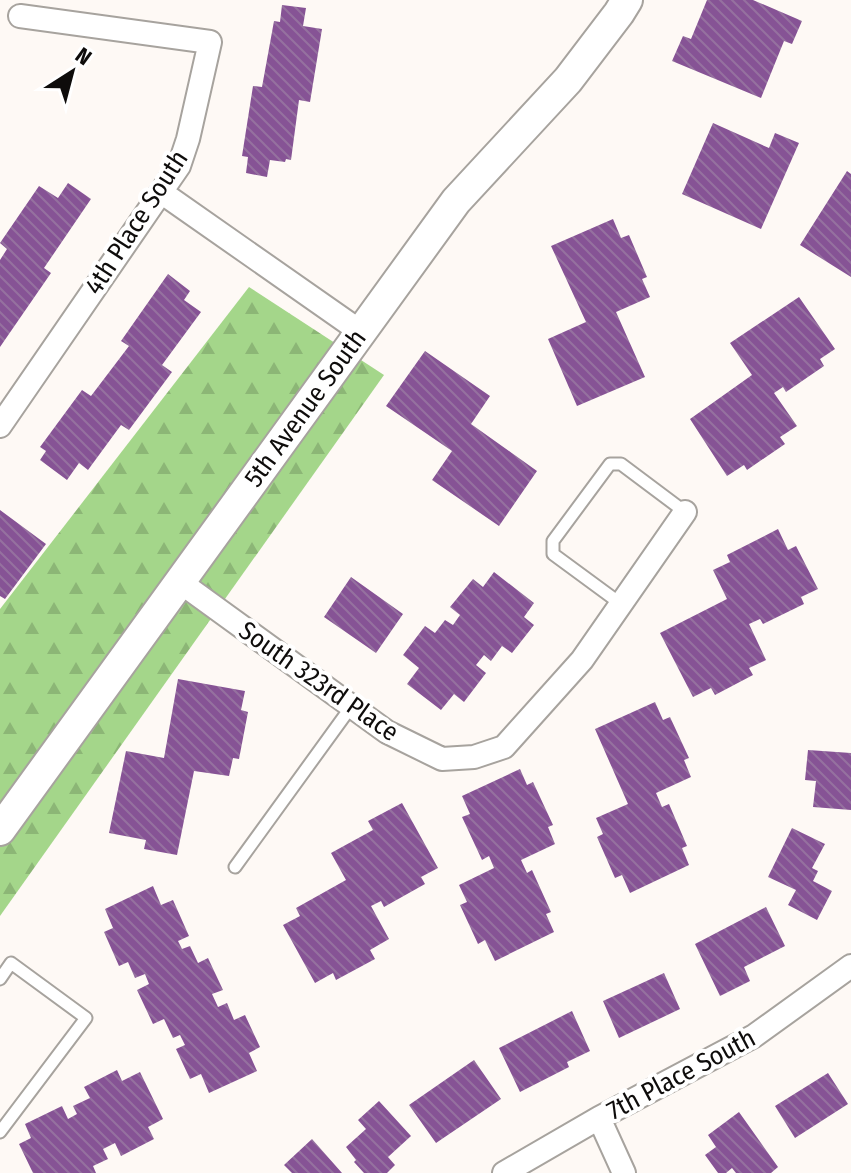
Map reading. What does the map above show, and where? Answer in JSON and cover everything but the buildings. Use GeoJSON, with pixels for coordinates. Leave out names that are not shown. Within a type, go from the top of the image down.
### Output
{"type":"FeatureCollection","features":[{"type":"Feature","properties":{"kind":"street","name":"5th Avenue South"},"geometry":{"type":"LineString","coordinates":[[0,830],[456,201],[568,80],[627,0]]}},
{"type":"Feature","properties":{"kind":"street","name":"4th Place South"},"geometry":{"type":"LineString","coordinates":[[0,426],[179,166],[210,42],[20,16]]}},
{"type":"Feature","properties":{"kind":"street"},"geometry":{"type":"LineString","coordinates":[[161,192],[361,332]]}},
{"type":"Feature","properties":{"kind":"street","name":"South 323rd Place"},"geometry":{"type":"LineString","coordinates":[[180,582],[387,732],[442,759],[474,757],[504,747],[582,660],[685,512]]}},
{"type":"Feature","properties":{"kind":"street","name":"7th Place South"},"geometry":{"type":"LineString","coordinates":[[504,1173],[599,1118],[754,1036],[851,966]]}},
{"type":"Feature","properties":{"kind":"street"},"geometry":{"type":"LineString","coordinates":[[599,1118],[624,1173]]}},
{"type":"Feature","properties":{"kind":"lane"},"geometry":{"type":"LineString","coordinates":[[621,604],[553,554],[553,541],[610,464],[621,464],[685,512]]}},
{"type":"Feature","properties":{"kind":"lane"},"geometry":{"type":"LineString","coordinates":[[235,867],[351,707]]}},
{"type":"Feature","properties":{"kind":"lane"},"geometry":{"type":"LineString","coordinates":[[0,979],[11,963],[86,1018],[0,1132]]}},
{"type":"Feature","properties":{"kind":"green space"},"geometry":{"type":"Polygon","coordinates":[[[249,287],[384,375],[0,916],[0,609],[249,287]]]}}]}
